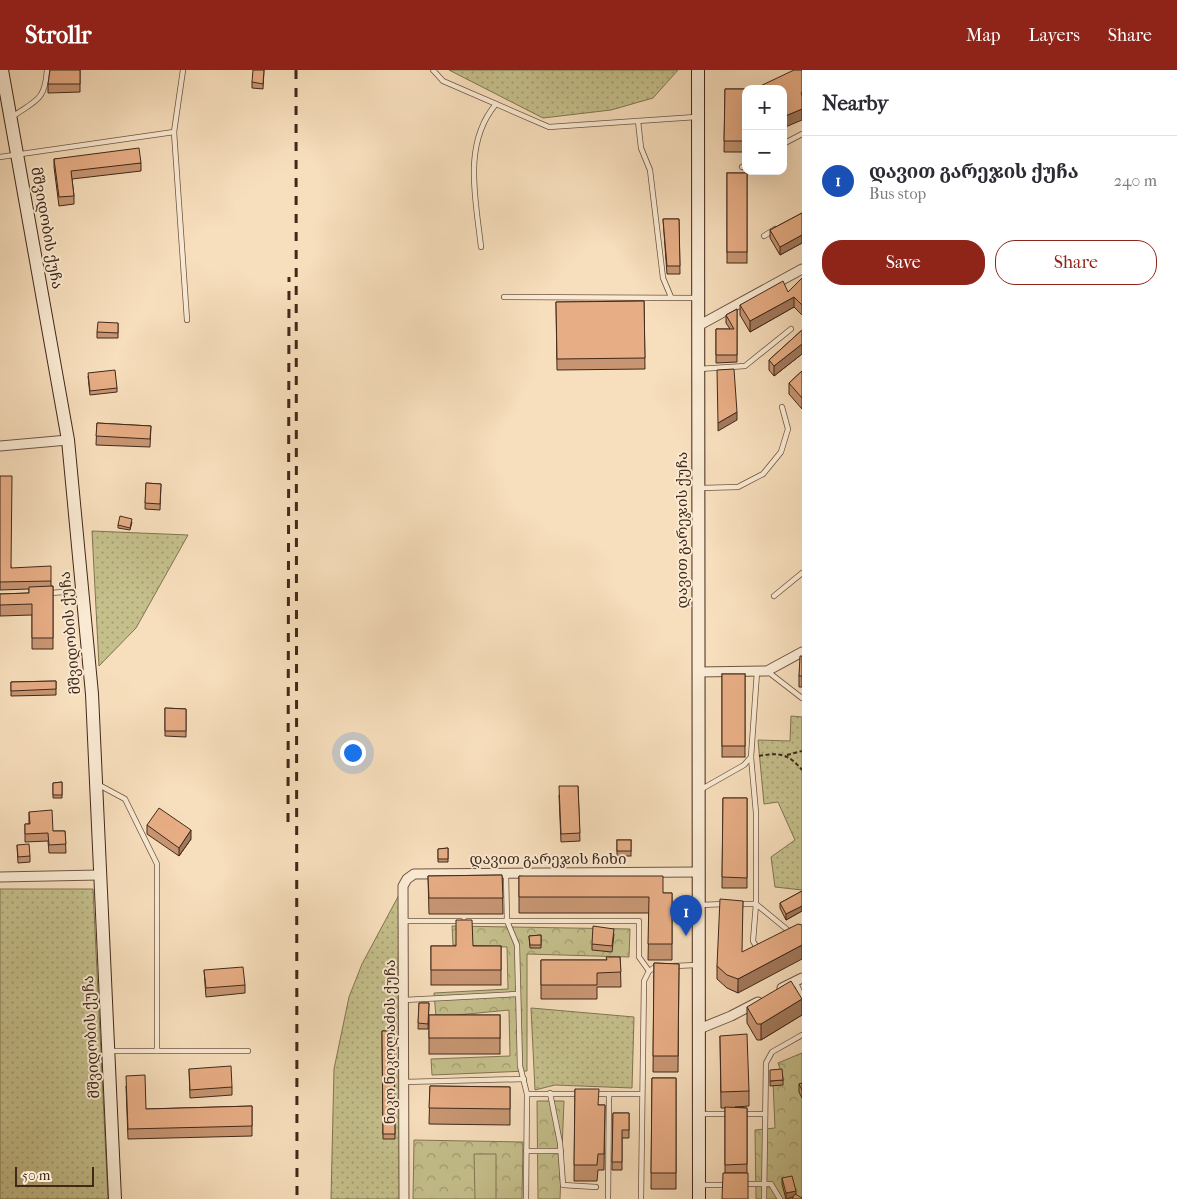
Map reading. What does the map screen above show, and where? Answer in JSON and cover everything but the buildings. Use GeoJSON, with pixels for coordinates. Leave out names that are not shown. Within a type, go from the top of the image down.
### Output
{"type":"FeatureCollection","features":[{"type":"Feature","properties":{"kind":"main road","name":"მშვიდობის ქუჩა"},"geometry":{"type":"LineString","coordinates":[[2,70],[68,440],[92,694],[115,1199]]}},
{"type":"Feature","properties":{"kind":"main road","name":"დავით გარეჯის ქუჩა"},"geometry":{"type":"LineString","coordinates":[[698,70],[699,1199]]}},
{"type":"Feature","properties":{"kind":"street"},"geometry":{"type":"LineString","coordinates":[[698,326],[802,269]]}},
{"type":"Feature","properties":{"kind":"street"},"geometry":{"type":"LineString","coordinates":[[0,446],[68,440]]}},
{"type":"Feature","properties":{"kind":"street"},"geometry":{"type":"LineString","coordinates":[[698,672],[768,671],[802,652]]}},
{"type":"Feature","properties":{"kind":"street","name":"დავით გარეჯის ჩიხი"},"geometry":{"type":"LineString","coordinates":[[403,886],[407,879],[414,874],[699,872]]}},
{"type":"Feature","properties":{"kind":"street"},"geometry":{"type":"LineString","coordinates":[[0,877],[99,875]]}},
{"type":"Feature","properties":{"kind":"street","name":"ნიკო ნიკოლაძის ქუჩა"},"geometry":{"type":"LineString","coordinates":[[403,886],[404,1199]]}},
{"type":"Feature","properties":{"kind":"street"},"geometry":{"type":"LineString","coordinates":[[699,1029],[731,1016],[799,980]]}},
{"type":"Feature","properties":{"kind":"lane"},"geometry":{"type":"LineString","coordinates":[[11,117],[40,97],[46,90],[48,70]]}},
{"type":"Feature","properties":{"kind":"lane"},"geometry":{"type":"LineString","coordinates":[[182,70],[174,132],[187,320]]}},
{"type":"Feature","properties":{"kind":"lane"},"geometry":{"type":"LineString","coordinates":[[433,70],[443,81],[549,127],[698,117]]}},
{"type":"Feature","properties":{"kind":"lane"},"geometry":{"type":"LineString","coordinates":[[481,248],[473,179],[475,158],[479,132],[486,116],[496,104]]}},
{"type":"Feature","properties":{"kind":"lane"},"geometry":{"type":"LineString","coordinates":[[638,121],[641,148],[650,170],[663,278],[671,297]]}},
{"type":"Feature","properties":{"kind":"lane"},"geometry":{"type":"LineString","coordinates":[[0,157],[174,132]]}},
{"type":"Feature","properties":{"kind":"lane"},"geometry":{"type":"LineString","coordinates":[[787,142],[802,134]]}},
{"type":"Feature","properties":{"kind":"lane"},"geometry":{"type":"LineString","coordinates":[[764,236],[779,227]]}},
{"type":"Feature","properties":{"kind":"lane"},"geometry":{"type":"LineString","coordinates":[[504,297],[698,298]]}},
{"type":"Feature","properties":{"kind":"lane"},"geometry":{"type":"LineString","coordinates":[[698,369],[745,366],[792,329]]}},
{"type":"Feature","properties":{"kind":"lane"},"geometry":{"type":"LineString","coordinates":[[698,488],[738,487],[763,474],[781,452],[788,429],[782,407]]}},
{"type":"Feature","properties":{"kind":"lane"},"geometry":{"type":"LineString","coordinates":[[774,596],[802,573]]}},
{"type":"Feature","properties":{"kind":"lane"},"geometry":{"type":"LineString","coordinates":[[46,593],[82,591]]}},
{"type":"Feature","properties":{"kind":"lane"},"geometry":{"type":"LineString","coordinates":[[768,671],[802,698]]}},
{"type":"Feature","properties":{"kind":"lane"},"geometry":{"type":"LineString","coordinates":[[757,672],[751,757],[756,813],[756,904],[753,941],[755,948],[762,948]]}},
{"type":"Feature","properties":{"kind":"lane"},"geometry":{"type":"LineString","coordinates":[[699,790],[744,765],[751,757]]}},
{"type":"Feature","properties":{"kind":"lane"},"geometry":{"type":"LineString","coordinates":[[95,782],[125,799],[157,864],[157,1051]]}},
{"type":"Feature","properties":{"kind":"lane"},"geometry":{"type":"LineString","coordinates":[[506,874],[507,921],[517,945],[520,1066],[527,1094],[526,1199]]}},
{"type":"Feature","properties":{"kind":"lane"},"geometry":{"type":"LineString","coordinates":[[699,905],[756,904],[790,932]]}},
{"type":"Feature","properties":{"kind":"lane"},"geometry":{"type":"LineString","coordinates":[[403,921],[639,921],[639,957],[649,971]]}},
{"type":"Feature","properties":{"kind":"lane"},"geometry":{"type":"LineString","coordinates":[[783,936],[797,927]]}},
{"type":"Feature","properties":{"kind":"lane"},"geometry":{"type":"LineString","coordinates":[[641,1199],[644,980],[649,971],[656,966],[699,965]]}},
{"type":"Feature","properties":{"kind":"lane"},"geometry":{"type":"LineString","coordinates":[[799,980],[802,996]]}},
{"type":"Feature","properties":{"kind":"lane"},"geometry":{"type":"LineString","coordinates":[[404,1000],[518,994]]}},
{"type":"Feature","properties":{"kind":"lane"},"geometry":{"type":"LineString","coordinates":[[764,1199],[766,1063],[777,1049],[802,1035]]}},
{"type":"Feature","properties":{"kind":"lane"},"geometry":{"type":"LineString","coordinates":[[108,1051],[248,1050]]}},
{"type":"Feature","properties":{"kind":"lane"},"geometry":{"type":"LineString","coordinates":[[404,1082],[524,1079]]}},
{"type":"Feature","properties":{"kind":"lane"},"geometry":{"type":"LineString","coordinates":[[550,1093],[560,1151],[563,1185],[596,1187]]}},
{"type":"Feature","properties":{"kind":"lane"},"geometry":{"type":"LineString","coordinates":[[527,1094],[642,1094]]}},
{"type":"Feature","properties":{"kind":"lane"},"geometry":{"type":"LineString","coordinates":[[608,1199],[609,1094]]}},
{"type":"Feature","properties":{"kind":"lane"},"geometry":{"type":"LineString","coordinates":[[699,1114],[765,1114]]}},
{"type":"Feature","properties":{"kind":"lane"},"geometry":{"type":"LineString","coordinates":[[526,1151],[560,1151]]}},
{"type":"Feature","properties":{"kind":"lane"},"geometry":{"type":"LineString","coordinates":[[699,1185],[771,1184],[780,1199]]}},
{"type":"Feature","properties":{"kind":"path"},"geometry":{"type":"LineString","coordinates":[[751,757],[774,752],[787,755],[802,751]]}},
{"type":"Feature","properties":{"kind":"path"},"geometry":{"type":"LineString","coordinates":[[787,755],[802,770]]}},
{"type":"Feature","properties":{"kind":"green space"},"geometry":{"type":"Polygon","coordinates":[[[449,70],[678,70],[653,98],[611,110],[543,118],[449,70]]]}},
{"type":"Feature","properties":{"kind":"green space"},"geometry":{"type":"Polygon","coordinates":[[[92,531],[188,535],[136,628],[99,666],[92,531]]]}},
{"type":"Feature","properties":{"kind":"green space"},"geometry":{"type":"Polygon","coordinates":[[[791,716],[802,717],[802,890],[775,887],[771,857],[795,840],[778,802],[764,804],[758,740],[790,741],[791,716]]]}},
{"type":"Feature","properties":{"kind":"green space"},"geometry":{"type":"Polygon","coordinates":[[[0,889],[93,889],[108,1199],[0,1199],[0,889]]]}},
{"type":"Feature","properties":{"kind":"green space"},"geometry":{"type":"Polygon","coordinates":[[[400,893],[398,967],[402,1199],[331,1199],[334,1069],[349,997],[362,964],[400,893]]]}},
{"type":"Feature","properties":{"kind":"green space"},"geometry":{"type":"Polygon","coordinates":[[[452,926],[630,929],[629,957],[527,954],[527,1071],[432,1075],[431,1059],[510,1056],[509,1010],[436,1017],[434,993],[508,989],[507,947],[453,945],[452,926]]]}},
{"type":"Feature","properties":{"kind":"green space"},"geometry":{"type":"Polygon","coordinates":[[[531,1008],[634,1017],[632,1088],[555,1085],[535,1090],[531,1008]]]}},
{"type":"Feature","properties":{"kind":"green space"},"geometry":{"type":"Polygon","coordinates":[[[802,1053],[802,1199],[756,1199],[755,1130],[775,1128],[773,1082],[784,1080],[778,1063],[802,1053]]]}},
{"type":"Feature","properties":{"kind":"green space"},"geometry":{"type":"Polygon","coordinates":[[[537,1101],[564,1101],[560,1199],[538,1199],[537,1101]]]}},
{"type":"Feature","properties":{"kind":"green space"},"geometry":{"type":"Polygon","coordinates":[[[414,1140],[523,1142],[522,1199],[413,1199],[414,1140]]]}},
{"type":"Feature","properties":{"kind":"green space"},"geometry":{"type":"Polygon","coordinates":[[[474,1154],[496,1154],[496,1199],[475,1199],[474,1154]]]}},
{"type":"Feature","properties":{"kind":"railway"},"geometry":{"type":"LineString","coordinates":[[296,70],[297,1199]]}},
{"type":"Feature","properties":{"kind":"railway"},"geometry":{"type":"LineString","coordinates":[[288,822],[289,277]]}},
{"type":"Feature","properties":{"kind":"place","name":"დავით გარეჯის ქუჩა"},"geometry":{"type":"Point","coordinates":[686,936]}}]}
